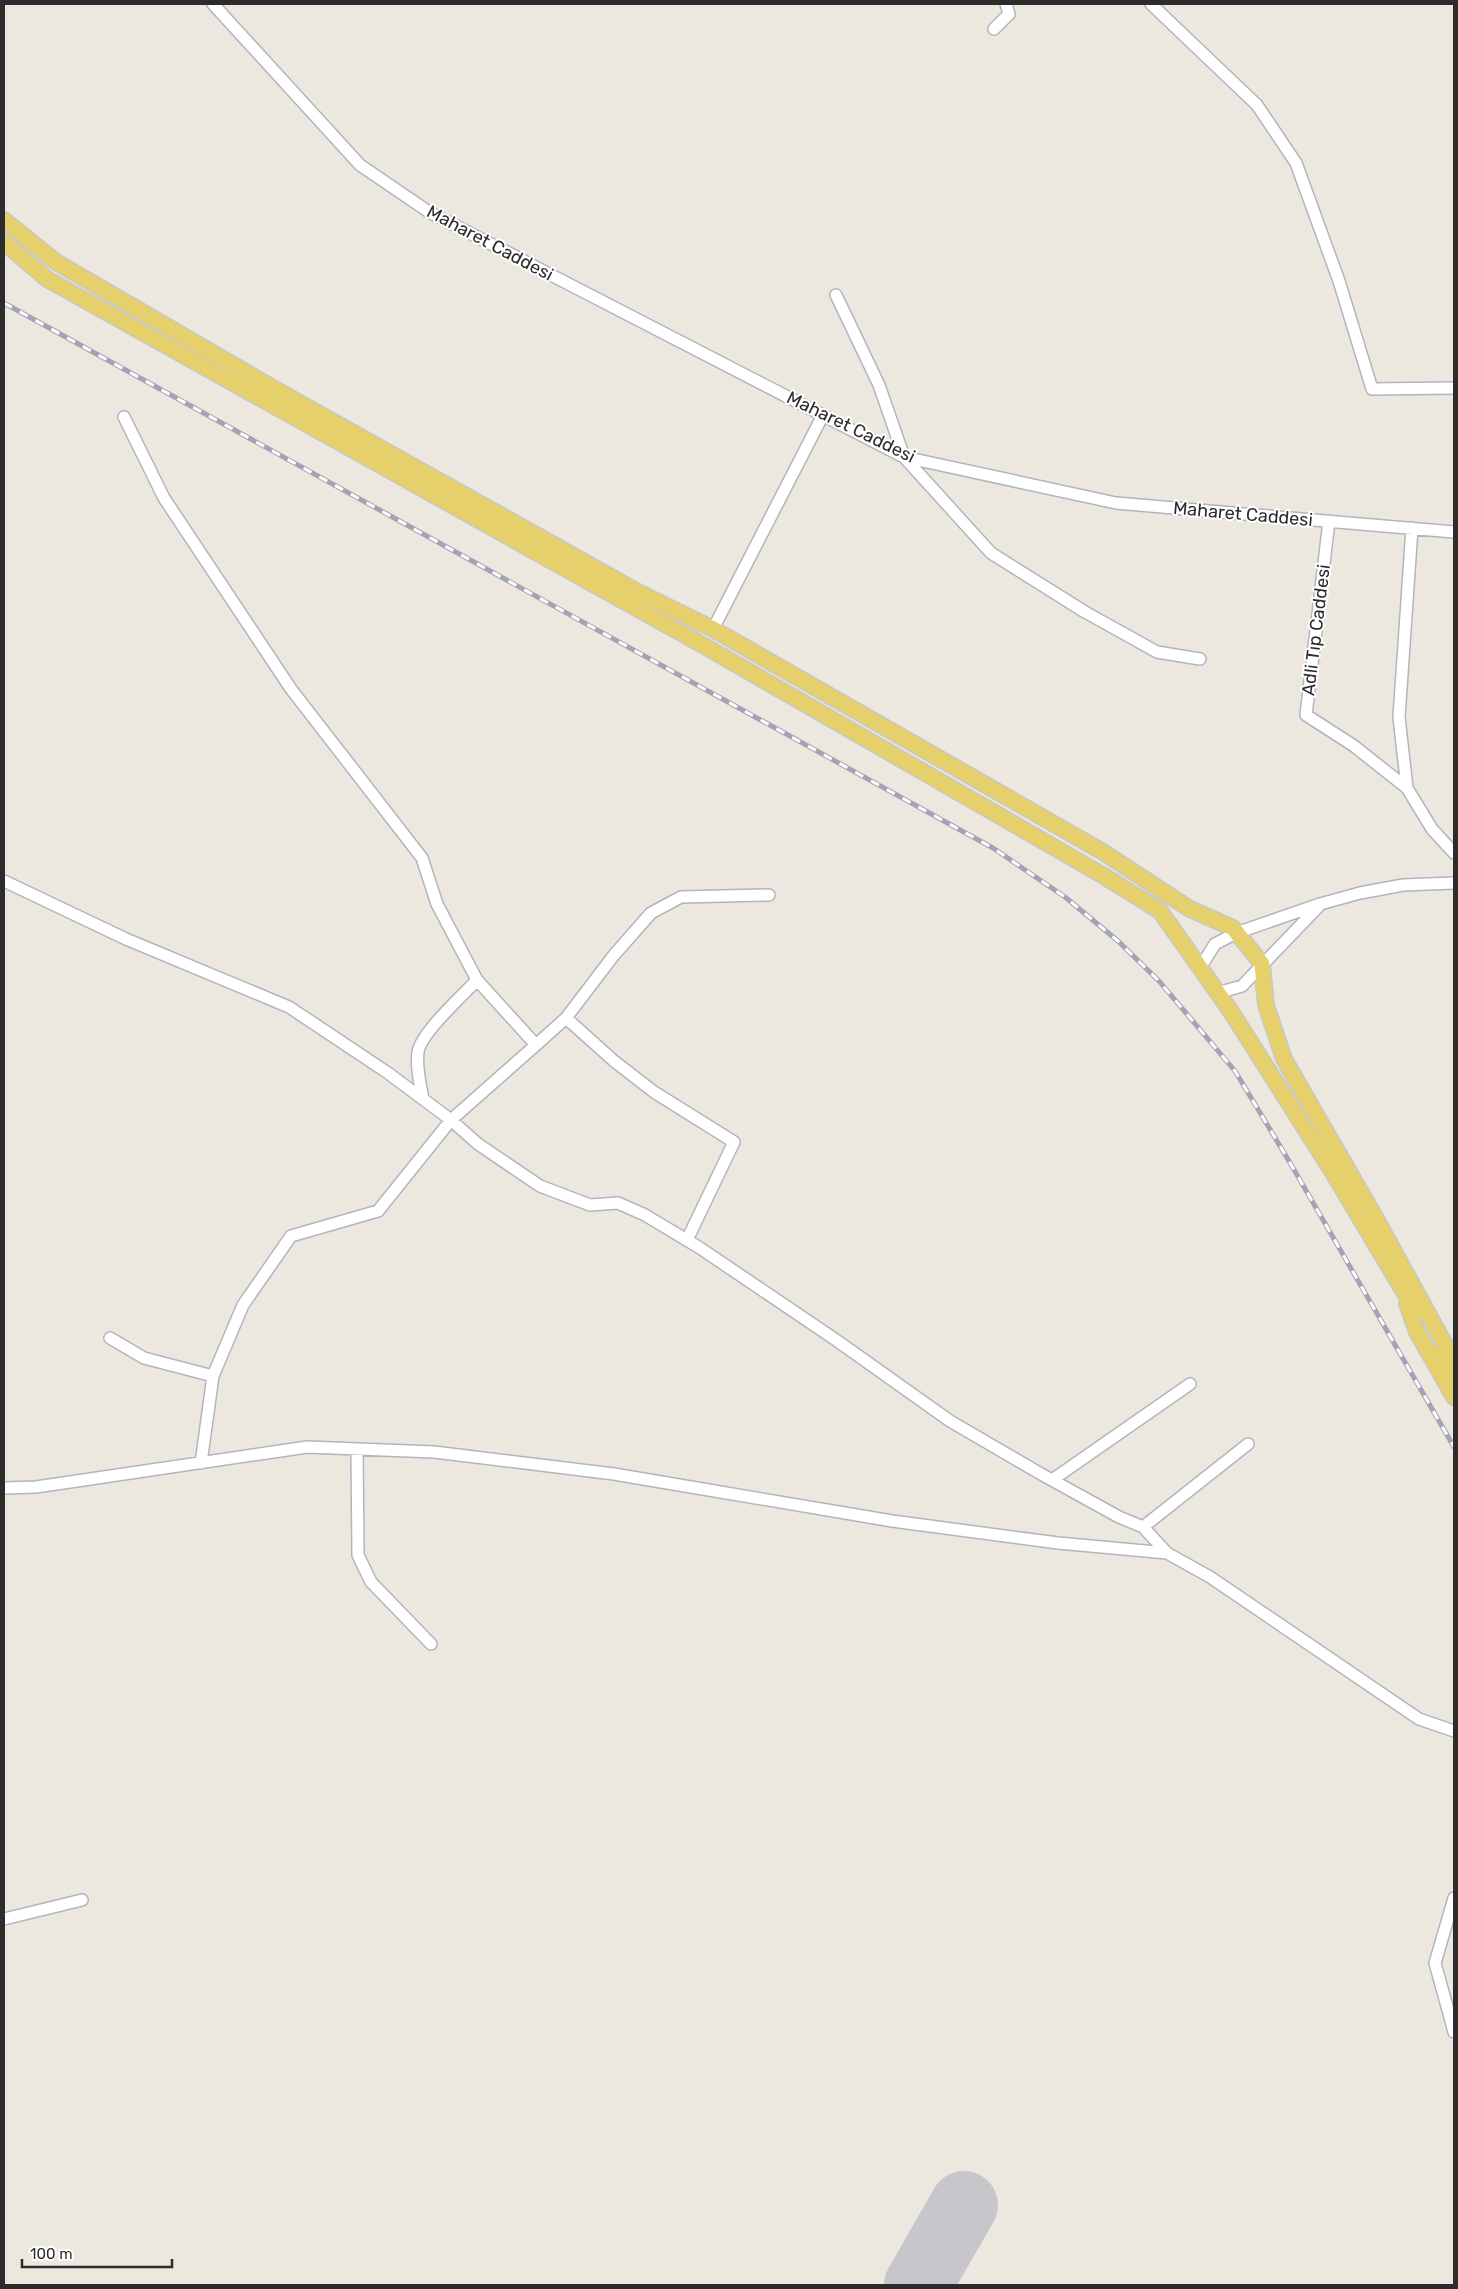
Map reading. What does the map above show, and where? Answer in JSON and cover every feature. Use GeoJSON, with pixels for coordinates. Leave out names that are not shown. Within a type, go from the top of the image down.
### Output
{"type":"FeatureCollection","features":[{"type":"Feature","properties":{"kind":"main road"},"geometry":{"type":"LineString","coordinates":[[4,220],[56,262],[271,387],[638,592],[713,629],[1103,852],[1190,909],[1233,928],[1262,964],[1266,1005],[1284,1059],[1454,1377]]}},
{"type":"Feature","properties":{"kind":"main road"},"geometry":{"type":"LineString","coordinates":[[4,242],[47,279],[708,648],[1104,876],[1160,911],[1217,992],[1454,1361]]}},
{"type":"Feature","properties":{"kind":"main road"},"geometry":{"type":"LineString","coordinates":[[1407,1287],[1440,1318],[1454,1342]]}},
{"type":"Feature","properties":{"kind":"main road"},"geometry":{"type":"LineString","coordinates":[[1407,1287],[1417,1332],[1454,1397]]}},
{"type":"Feature","properties":{"kind":"street","name":"Maharet Caddesi"},"geometry":{"type":"LineString","coordinates":[[213,4],[360,165],[429,212],[904,457],[1116,503],[1454,532]]}},
{"type":"Feature","properties":{"kind":"street"},"geometry":{"type":"LineString","coordinates":[[994,29],[1009,14],[1006,4]]}},
{"type":"Feature","properties":{"kind":"street"},"geometry":{"type":"LineString","coordinates":[[1151,4],[1257,105],[1296,163],[1340,281],[1372,389],[1454,388]]}},
{"type":"Feature","properties":{"kind":"street"},"geometry":{"type":"LineString","coordinates":[[836,296],[879,385],[904,457],[991,552],[1084,612],[1157,652],[1200,659]]}},
{"type":"Feature","properties":{"kind":"street"},"geometry":{"type":"LineString","coordinates":[[713,629],[823,415]]}},
{"type":"Feature","properties":{"kind":"street"},"geometry":{"type":"LineString","coordinates":[[124,417],[164,498],[290,688],[422,858],[437,904],[477,980],[536,1045]]}},
{"type":"Feature","properties":{"kind":"street","name":"Adli Tıp Caddesi"},"geometry":{"type":"LineString","coordinates":[[1329,521],[1306,715],[1354,746],[1407,788],[1432,829],[1454,853]]}},
{"type":"Feature","properties":{"kind":"street"},"geometry":{"type":"LineString","coordinates":[[1407,788],[1399,717],[1412,528]]}},
{"type":"Feature","properties":{"kind":"street"},"geometry":{"type":"LineString","coordinates":[[4,881],[126,939],[290,1007],[388,1073],[451,1120],[478,1144],[540,1186],[590,1205],[618,1203],[645,1215],[687,1240],[836,1340],[950,1421],[1052,1480],[1143,1528],[1168,1553],[1210,1577],[1418,1719],[1454,1731]]}},
{"type":"Feature","properties":{"kind":"street"},"geometry":{"type":"LineString","coordinates":[[1200,968],[1215,944],[1236,933],[1320,904],[1360,892],[1403,885],[1454,883]]}},
{"type":"Feature","properties":{"kind":"street"},"geometry":{"type":"LineString","coordinates":[[201,1463],[213,1376],[242,1306],[291,1236],[378,1211],[451,1120],[566,1018],[614,956],[652,912],[681,897],[769,895]]}},
{"type":"Feature","properties":{"kind":"street"},"geometry":{"type":"LineString","coordinates":[[1217,992],[1242,986],[1320,904]]}},
{"type":"Feature","properties":{"kind":"street"},"geometry":{"type":"LineString","coordinates":[[423,1099],[418,1070],[418,1051],[429,1030],[477,980]]}},
{"type":"Feature","properties":{"kind":"street"},"geometry":{"type":"LineString","coordinates":[[566,1018],[614,1062],[654,1092],[734,1142],[687,1240]]}},
{"type":"Feature","properties":{"kind":"street"},"geometry":{"type":"LineString","coordinates":[[110,1338],[144,1358],[213,1376]]}},
{"type":"Feature","properties":{"kind":"street"},"geometry":{"type":"LineString","coordinates":[[1052,1480],[1190,1384]]}},
{"type":"Feature","properties":{"kind":"street"},"geometry":{"type":"LineString","coordinates":[[1143,1528],[1248,1444]]}},
{"type":"Feature","properties":{"kind":"street"},"geometry":{"type":"LineString","coordinates":[[4,1488],[36,1487],[307,1447],[434,1452],[614,1474],[892,1521],[1058,1543],[1168,1553]]}},
{"type":"Feature","properties":{"kind":"street"},"geometry":{"type":"LineString","coordinates":[[357,1449],[358,1554],[371,1582],[430,1644]]}},
{"type":"Feature","properties":{"kind":"street"},"geometry":{"type":"LineString","coordinates":[[1454,1898],[1435,1963],[1454,2032]]}},
{"type":"Feature","properties":{"kind":"street"},"geometry":{"type":"LineString","coordinates":[[4,1919],[82,1900]]}},
{"type":"Feature","properties":{"kind":"taxiway"},"geometry":{"type":"LineString","coordinates":[[935,2256],[938,2285]]}},
{"type":"Feature","properties":{"kind":"runway"},"geometry":{"type":"LineString","coordinates":[[918,2285],[964,2205]]}},
{"type":"Feature","properties":{"kind":"railway"},"geometry":{"type":"LineString","coordinates":[[4,303],[993,848],[1065,897],[1118,941],[1159,981],[1235,1071],[1454,1447]]}}]}
